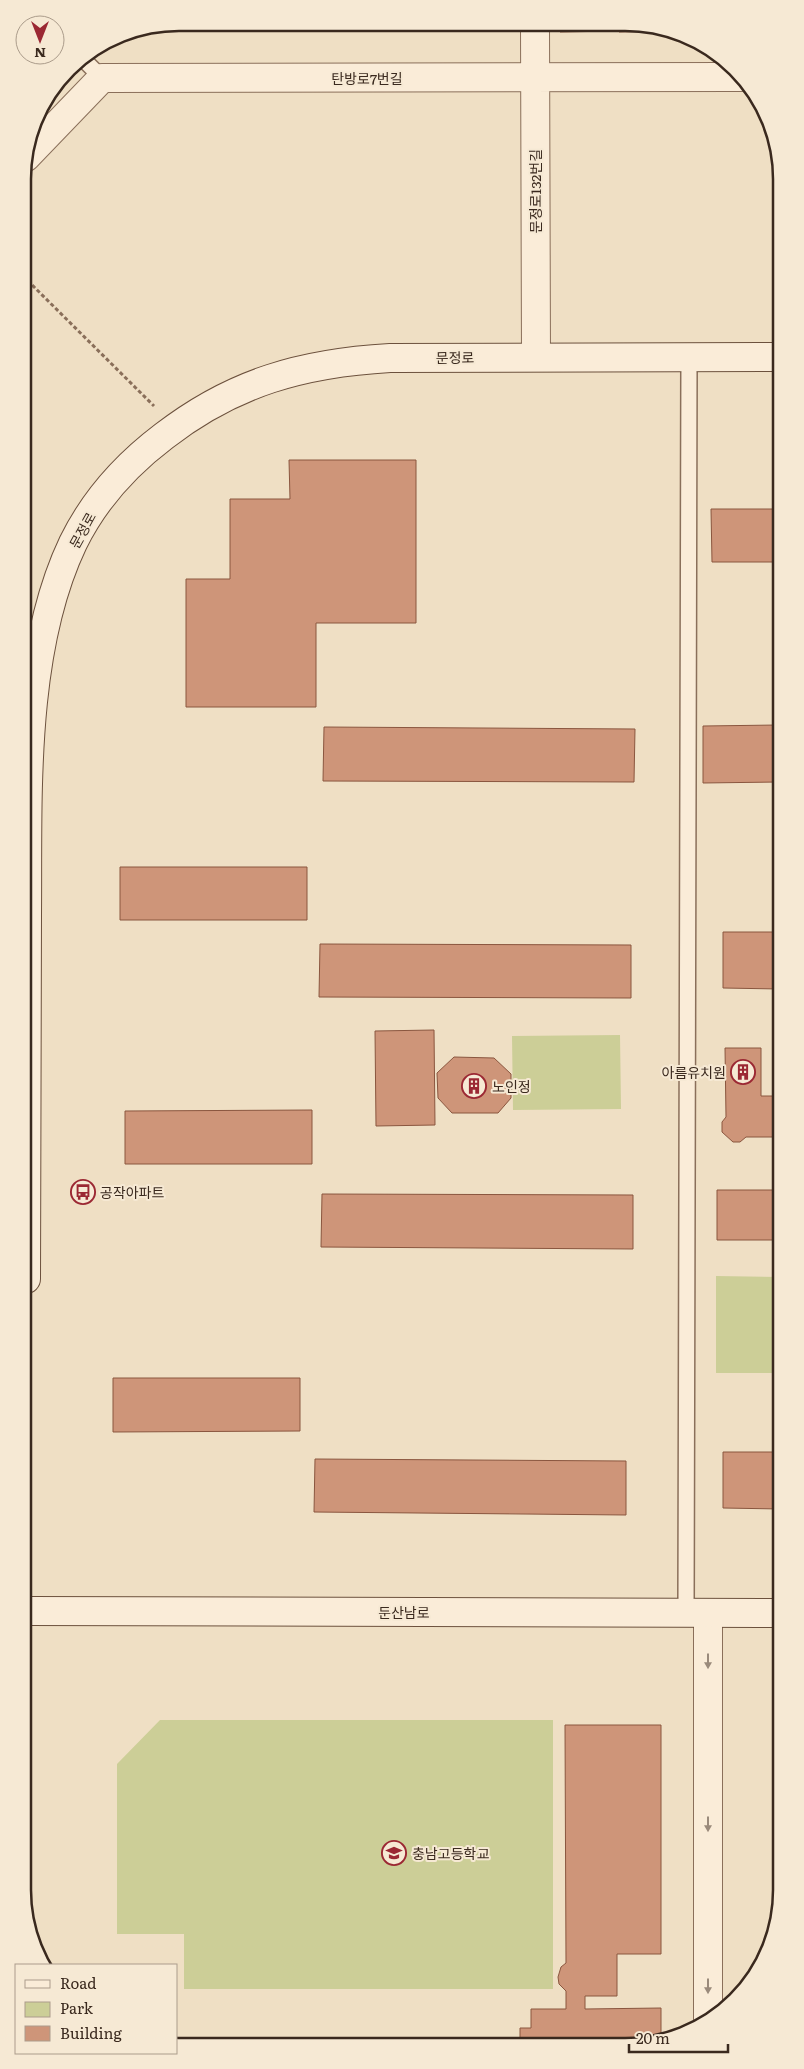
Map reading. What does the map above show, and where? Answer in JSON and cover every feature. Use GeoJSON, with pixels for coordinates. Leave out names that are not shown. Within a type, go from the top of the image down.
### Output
{"type":"FeatureCollection","features":[{"type":"Feature","properties":{"kind":"main road","name":"문정로132번길"},"geometry":{"type":"LineString","coordinates":[[535,31],[536,357]]}},
{"type":"Feature","properties":{"kind":"main road","name":"탄방로7번길"},"geometry":{"type":"LineString","coordinates":[[102,78],[731,77]]}},
{"type":"Feature","properties":{"kind":"main road"},"geometry":{"type":"LineString","coordinates":[[35,148],[102,78]]}},
{"type":"Feature","properties":{"kind":"main road","name":"문정로"},"geometry":{"type":"LineString","coordinates":[[32,728],[33,697],[40,652],[60,575],[78,534],[92,510],[119,476],[150,446],[209,404],[277,375],[357,360],[390,358],[773,357]]}},
{"type":"Feature","properties":{"kind":"main road","name":"둔산남로"},"geometry":{"type":"LineString","coordinates":[[31,1610],[772,1613]]}},
{"type":"Feature","properties":{"kind":"main road"},"geometry":{"type":"LineString","coordinates":[[697,1613],[708,2012]]}},
{"type":"Feature","properties":{"kind":"lane"},"geometry":{"type":"LineString","coordinates":[[87,63],[102,78]]}},
{"type":"Feature","properties":{"kind":"lane"},"geometry":{"type":"LineString","coordinates":[[689,357],[697,1613]]}},
{"type":"Feature","properties":{"kind":"path"},"geometry":{"type":"LineString","coordinates":[[32,285],[175,427]]}},
{"type":"Feature","properties":{"kind":"green space"},"geometry":{"type":"Polygon","coordinates":[[[620,1035],[621,1109],[513,1110],[512,1036],[620,1035]]]}},
{"type":"Feature","properties":{"kind":"green space"},"geometry":{"type":"Polygon","coordinates":[[[716,1276],[772,1277],[772,1373],[716,1373],[716,1276]]]}},
{"type":"Feature","properties":{"kind":"green space","name":"충남고등학교"},"geometry":{"type":"Polygon","coordinates":[[[160,1720],[553,1720],[553,1989],[184,1989],[184,1934],[117,1934],[117,1764],[160,1720]]]}},
{"type":"Feature","properties":{"kind":"building"},"geometry":{"type":"Polygon","coordinates":[[[560,31],[613,31],[560,32],[560,31]]]}},
{"type":"Feature","properties":{"kind":"building"},"geometry":{"type":"Polygon","coordinates":[[[289,460],[416,460],[416,623],[316,623],[316,707],[186,707],[186,579],[230,579],[230,499],[290,499],[289,460]]]}},
{"type":"Feature","properties":{"kind":"building"},"geometry":{"type":"Polygon","coordinates":[[[711,509],[773,509],[773,562],[712,562],[711,509]]]}},
{"type":"Feature","properties":{"kind":"building"},"geometry":{"type":"Polygon","coordinates":[[[773,725],[773,782],[703,783],[703,726],[773,725]]]}},
{"type":"Feature","properties":{"kind":"building"},"geometry":{"type":"Polygon","coordinates":[[[324,727],[635,729],[634,782],[323,781],[324,727]]]}},
{"type":"Feature","properties":{"kind":"building"},"geometry":{"type":"Polygon","coordinates":[[[120,867],[307,867],[307,920],[120,920],[120,867]]]}},
{"type":"Feature","properties":{"kind":"building"},"geometry":{"type":"Polygon","coordinates":[[[723,932],[773,932],[773,989],[723,988],[723,932]]]}},
{"type":"Feature","properties":{"kind":"building"},"geometry":{"type":"Polygon","coordinates":[[[320,944],[631,945],[631,998],[319,997],[320,944]]]}},
{"type":"Feature","properties":{"kind":"building"},"geometry":{"type":"Polygon","coordinates":[[[434,1030],[435,1125],[376,1126],[375,1031],[434,1030]]]}},
{"type":"Feature","properties":{"kind":"building","name":"아름유치원"},"geometry":{"type":"Polygon","coordinates":[[[725,1048],[761,1048],[761,1096],[772,1096],[772,1137],[746,1137],[740,1142],[733,1142],[722,1132],[722,1122],[726,1117],[725,1048]]]}},
{"type":"Feature","properties":{"kind":"building","name":"노인정"},"geometry":{"type":"Polygon","coordinates":[[[454,1057],[494,1058],[511,1074],[511,1098],[498,1113],[452,1113],[438,1098],[437,1073],[454,1057]]]}},
{"type":"Feature","properties":{"kind":"building"},"geometry":{"type":"Polygon","coordinates":[[[312,1110],[312,1164],[125,1164],[125,1111],[312,1110]]]}},
{"type":"Feature","properties":{"kind":"building"},"geometry":{"type":"Polygon","coordinates":[[[717,1190],[772,1190],[772,1240],[717,1240],[717,1190]]]}},
{"type":"Feature","properties":{"kind":"building"},"geometry":{"type":"Polygon","coordinates":[[[322,1194],[633,1195],[633,1249],[321,1247],[322,1194]]]}},
{"type":"Feature","properties":{"kind":"building"},"geometry":{"type":"Polygon","coordinates":[[[113,1378],[300,1378],[300,1431],[113,1432],[113,1378]]]}},
{"type":"Feature","properties":{"kind":"building"},"geometry":{"type":"Polygon","coordinates":[[[723,1452],[772,1452],[772,1509],[723,1508],[723,1452]]]}},
{"type":"Feature","properties":{"kind":"building"},"geometry":{"type":"Polygon","coordinates":[[[315,1459],[626,1461],[626,1515],[314,1512],[315,1459]]]}},
{"type":"Feature","properties":{"kind":"building"},"geometry":{"type":"Polygon","coordinates":[[[565,1725],[661,1725],[661,1954],[617,1954],[617,1996],[585,1996],[585,2009],[661,2008],[661,2033],[624,2038],[520,2038],[520,2028],[531,2028],[531,2009],[566,2009],[566,1991],[559,1984],[558,1977],[561,1967],[566,1963],[565,1725]]]}},
{"type":"Feature","properties":{"kind":"place","name":"아름유치원"},"geometry":{"type":"Point","coordinates":[743,1072]}},
{"type":"Feature","properties":{"kind":"place","name":"노인정"},"geometry":{"type":"Point","coordinates":[474,1086]}},
{"type":"Feature","properties":{"kind":"place","name":"공작아파트"},"geometry":{"type":"Point","coordinates":[83,1192]}},
{"type":"Feature","properties":{"kind":"place","name":"충남고등학교"},"geometry":{"type":"Point","coordinates":[394,1853]}}]}
